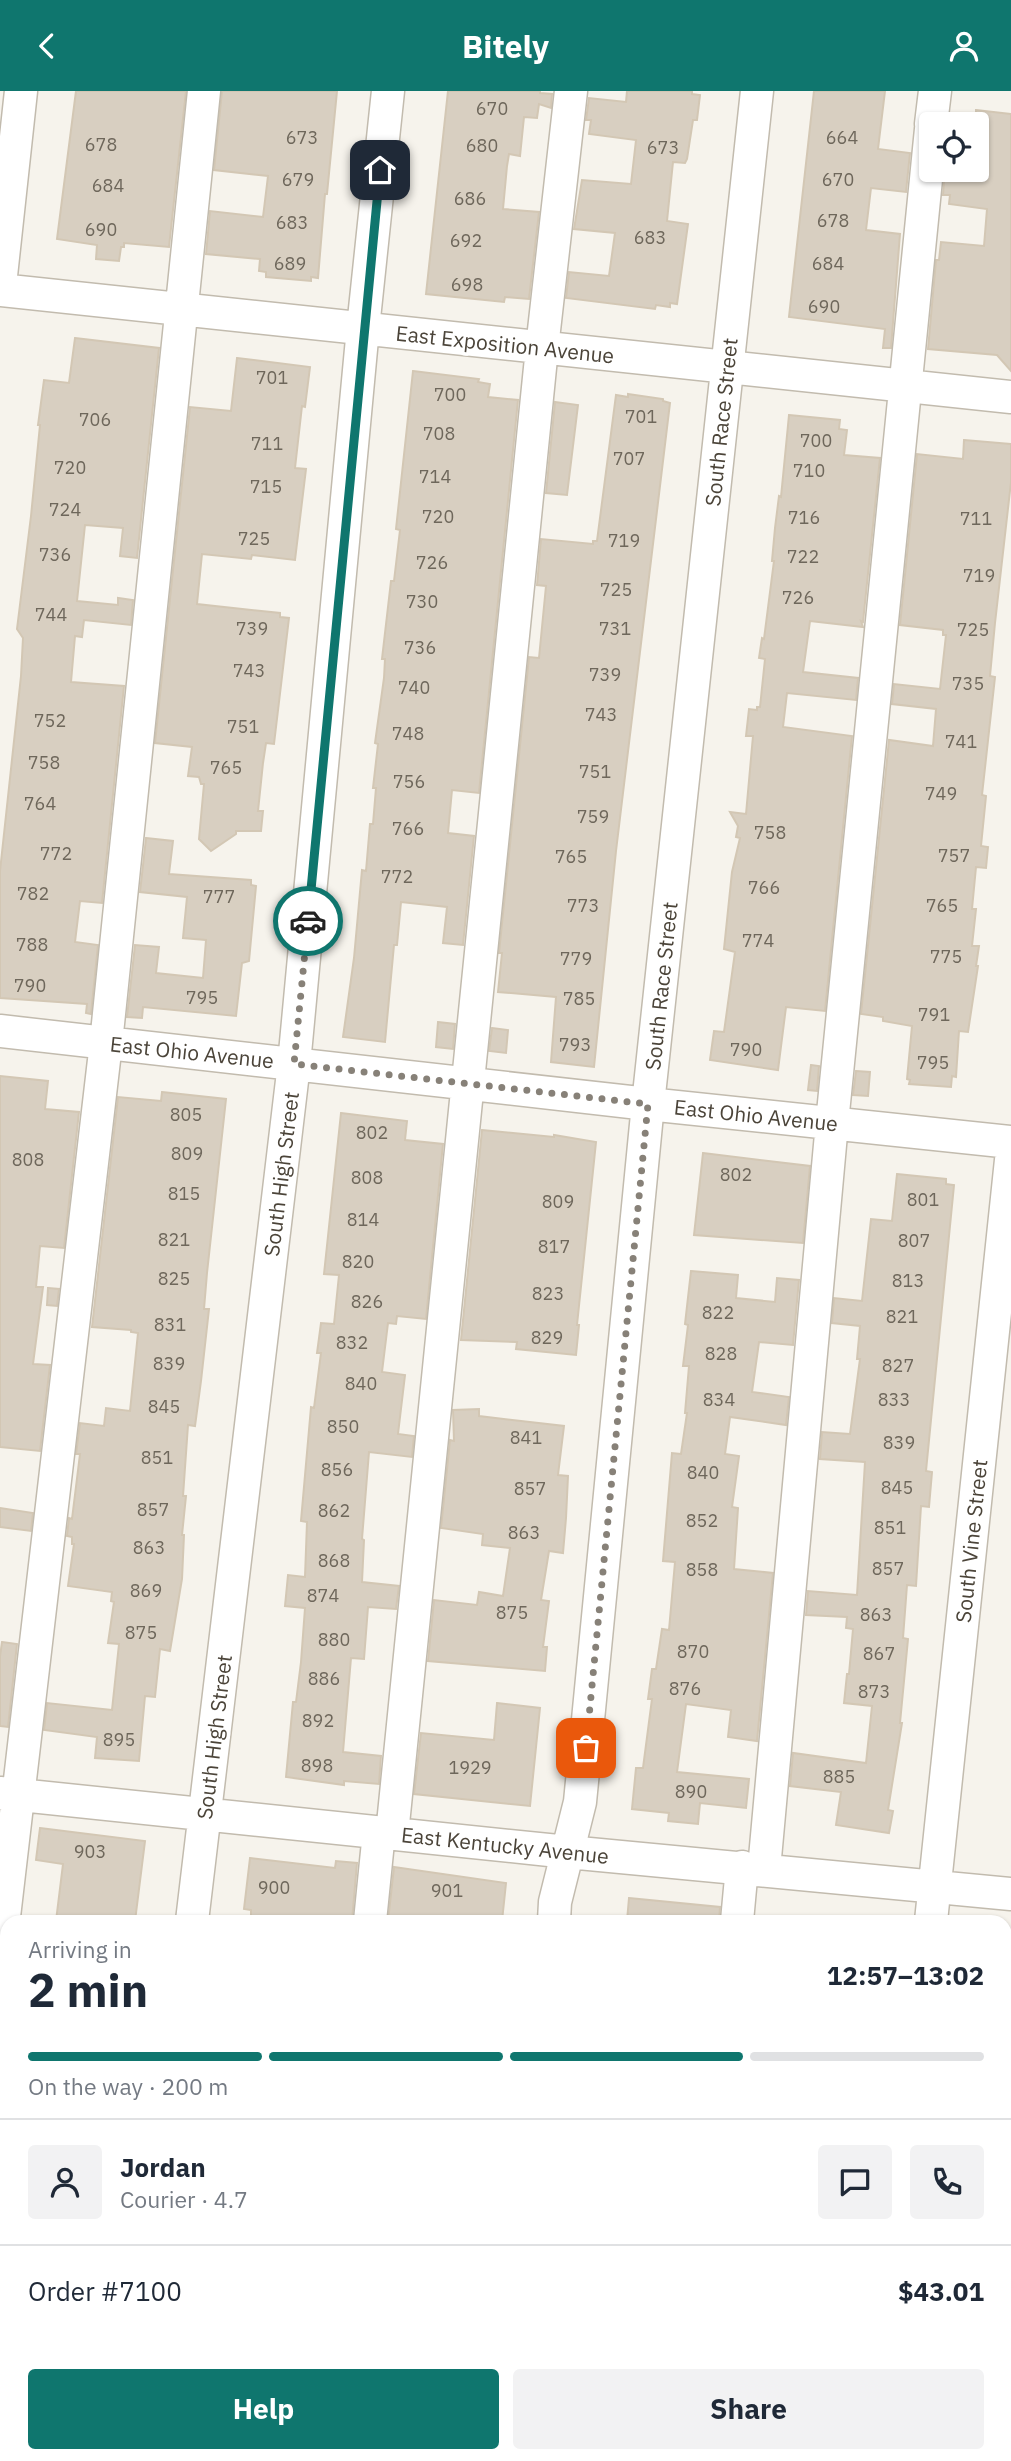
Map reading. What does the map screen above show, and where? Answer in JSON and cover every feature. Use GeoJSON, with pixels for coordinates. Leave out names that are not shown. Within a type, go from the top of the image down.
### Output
{"type":"FeatureCollection","features":[{"type":"Feature","properties":{"kind":"street"},"geometry":{"type":"LineString","coordinates":[[0,285],[21,91]]}},
{"type":"Feature","properties":{"kind":"street"},"geometry":{"type":"LineString","coordinates":[[2,1915],[9,1794],[106,1043],[204,91]]}},
{"type":"Feature","properties":{"kind":"street","name":"South High Street"},"geometry":{"type":"LineString","coordinates":[[193,1915],[294,1064],[388,91]]}},
{"type":"Feature","properties":{"kind":"street"},"geometry":{"type":"LineString","coordinates":[[371,1915],[385,1833],[468,1083],[542,348],[571,91]]}},
{"type":"Feature","properties":{"kind":"street","name":"South Race Street"},"geometry":{"type":"LineString","coordinates":[[554,1915],[555,1902],[580,1802],[648,1104],[757,91]]}},
{"type":"Feature","properties":{"kind":"street"},"geometry":{"type":"LineString","coordinates":[[933,112],[935,91]]}},
{"type":"Feature","properties":{"kind":"street"},"geometry":{"type":"LineString","coordinates":[[739,1915],[753,1868],[832,1123],[925,182]]}},
{"type":"Feature","properties":{"kind":"street","name":"East Exposition Avenue"},"geometry":{"type":"LineString","coordinates":[[0,290],[1011,397]]}},
{"type":"Feature","properties":{"kind":"street","name":"East Ohio Avenue"},"geometry":{"type":"LineString","coordinates":[[0,1031],[1011,1142]]}},
{"type":"Feature","properties":{"kind":"street","name":"South Vine Street"},"geometry":{"type":"LineString","coordinates":[[932,1915],[1011,1160]]}},
{"type":"Feature","properties":{"kind":"street","name":"East Kentucky Avenue"},"geometry":{"type":"LineString","coordinates":[[9,1794],[568,1852],[1011,1894]]}},
{"type":"Feature","properties":{"kind":"building"},"geometry":{"type":"Polygon","coordinates":[[[76,91],[186,91],[169,247],[124,243],[119,261],[96,259],[97,245],[57,239],[76,91]]]}},
{"type":"Feature","properties":{"kind":"building"},"geometry":{"type":"Polygon","coordinates":[[[222,91],[337,91],[318,278],[311,277],[311,281],[266,277],[266,272],[259,271],[260,259],[206,254],[210,211],[263,217],[268,176],[214,170],[222,91]]]}},
{"type":"Feature","properties":{"kind":"building"},"geometry":{"type":"Polygon","coordinates":[[[448,91],[540,91],[552,94],[551,108],[539,104],[537,118],[524,117],[520,156],[509,154],[507,166],[503,209],[539,212],[529,299],[505,297],[504,302],[426,294],[448,91]]]}},
{"type":"Feature","properties":{"kind":"building"},"geometry":{"type":"Polygon","coordinates":[[[627,91],[692,91],[692,94],[700,95],[687,159],[685,163],[673,162],[667,221],[688,224],[677,304],[670,303],[670,307],[656,305],[655,309],[566,298],[569,272],[609,276],[615,233],[574,229],[582,180],[631,184],[636,140],[589,134],[591,120],[586,120],[589,98],[626,102],[627,91]]]}},
{"type":"Feature","properties":{"kind":"building"},"geometry":{"type":"Polygon","coordinates":[[[814,91],[885,91],[878,149],[910,153],[906,192],[871,188],[866,230],[900,234],[891,348],[883,348],[885,329],[789,317],[814,91]]]}},
{"type":"Feature","properties":{"kind":"building"},"geometry":{"type":"Polygon","coordinates":[[[976,110],[1011,114],[1011,371],[997,355],[928,349],[936,260],[939,260],[941,242],[984,246],[987,209],[949,204],[950,195],[943,195],[944,182],[989,182],[989,112],[976,110]]]}},
{"type":"Feature","properties":{"kind":"building"},"geometry":{"type":"Polygon","coordinates":[[[75,338],[159,348],[137,558],[120,556],[123,528],[85,525],[77,601],[118,605],[118,598],[133,600],[131,625],[84,620],[82,637],[75,636],[71,682],[124,686],[102,903],[80,901],[75,942],[98,945],[91,1014],[86,1013],[87,1004],[0,998],[0,871],[21,676],[23,638],[17,629],[31,516],[38,425],[44,380],[69,383],[75,338]]]}},
{"type":"Feature","properties":{"kind":"building"},"geometry":{"type":"Polygon","coordinates":[[[237,358],[310,367],[305,407],[302,406],[295,468],[306,469],[295,560],[252,555],[251,559],[202,554],[197,604],[280,613],[280,617],[289,618],[274,744],[266,743],[263,763],[258,811],[263,811],[261,831],[236,831],[236,834],[211,851],[199,839],[204,784],[201,784],[199,777],[188,776],[192,747],[155,743],[190,407],[231,411],[237,358]]]}},
{"type":"Feature","properties":{"kind":"building"},"geometry":{"type":"Polygon","coordinates":[[[413,371],[479,379],[478,382],[490,384],[488,397],[518,400],[479,793],[452,790],[448,833],[474,836],[463,945],[443,943],[447,907],[401,902],[385,1042],[343,1037],[362,870],[366,871],[370,824],[373,824],[376,788],[373,788],[378,744],[375,743],[384,678],[385,659],[382,659],[400,530],[396,529],[413,371]]]}},
{"type":"Feature","properties":{"kind":"building"},"geometry":{"type":"Polygon","coordinates":[[[628,394],[663,399],[670,403],[616,851],[594,1067],[551,1062],[556,997],[498,992],[502,953],[499,953],[529,657],[539,658],[546,586],[537,585],[541,539],[593,544],[593,541],[597,541],[616,395],[628,397],[628,394]]]}},
{"type":"Feature","properties":{"kind":"building"},"geometry":{"type":"Polygon","coordinates":[[[555,402],[578,405],[567,495],[546,493],[555,402]]]}},
{"type":"Feature","properties":{"kind":"building"},"geometry":{"type":"Polygon","coordinates":[[[789,415],[840,420],[839,429],[847,430],[844,455],[880,458],[863,622],[861,621],[863,627],[810,621],[803,672],[858,678],[856,700],[787,693],[783,727],[852,736],[825,1011],[786,1007],[778,1070],[710,1060],[714,1031],[724,1032],[735,952],[724,949],[732,872],[740,838],[736,837],[738,826],[730,812],[746,814],[753,736],[746,736],[749,709],[757,710],[757,707],[760,707],[765,659],[759,658],[774,561],[775,528],[779,496],[781,497],[789,415]]]}},
{"type":"Feature","properties":{"kind":"building"},"geometry":{"type":"Polygon","coordinates":[[[964,440],[1011,444],[1011,482],[990,676],[995,677],[982,795],[986,796],[981,846],[988,847],[986,868],[976,867],[972,909],[976,909],[972,946],[979,946],[978,966],[968,1032],[959,1031],[956,1077],[952,1076],[951,1087],[909,1084],[910,1080],[907,1079],[912,1026],[883,1021],[883,1017],[861,1014],[889,740],[933,746],[936,709],[892,704],[894,684],[940,689],[946,635],[943,635],[943,630],[900,625],[917,454],[963,459],[964,440]]]}},
{"type":"Feature","properties":{"kind":"building"},"geometry":{"type":"Polygon","coordinates":[[[146,838],[173,841],[169,874],[251,880],[251,885],[256,886],[249,961],[242,963],[236,1016],[143,1007],[142,1018],[127,1017],[135,945],[159,947],[156,973],[203,978],[206,940],[183,938],[187,897],[140,892],[146,838]]]}},
{"type":"Feature","properties":{"kind":"building"},"geometry":{"type":"Polygon","coordinates":[[[438,1022],[455,1024],[453,1049],[436,1047],[438,1022]]]}},
{"type":"Feature","properties":{"kind":"building"},"geometry":{"type":"Polygon","coordinates":[[[492,1028],[508,1030],[506,1053],[489,1051],[492,1028]]]}},
{"type":"Feature","properties":{"kind":"building"},"geometry":{"type":"Polygon","coordinates":[[[811,1065],[819,1066],[817,1091],[808,1090],[811,1065]]]}},
{"type":"Feature","properties":{"kind":"building"},"geometry":{"type":"Polygon","coordinates":[[[856,1071],[870,1072],[868,1096],[853,1095],[856,1071]]]}},
{"type":"Feature","properties":{"kind":"building"},"geometry":{"type":"Polygon","coordinates":[[[0,1076],[48,1081],[45,1109],[79,1112],[64,1248],[40,1246],[36,1287],[43,1287],[33,1364],[50,1365],[40,1451],[0,1447],[0,1076]]]}},
{"type":"Feature","properties":{"kind":"building"},"geometry":{"type":"Polygon","coordinates":[[[162,1092],[226,1099],[207,1273],[204,1309],[209,1309],[201,1381],[195,1426],[188,1425],[183,1496],[186,1496],[182,1535],[182,1579],[170,1651],[160,1649],[155,1697],[145,1696],[139,1761],[95,1758],[97,1737],[44,1730],[47,1703],[112,1710],[119,1644],[108,1643],[114,1602],[111,1601],[112,1592],[68,1586],[74,1544],[72,1537],[67,1536],[69,1518],[72,1519],[80,1454],[76,1454],[80,1423],[104,1426],[106,1408],[130,1411],[138,1333],[92,1327],[118,1097],[161,1101],[162,1092]]]}},
{"type":"Feature","properties":{"kind":"building"},"geometry":{"type":"Polygon","coordinates":[[[341,1113],[407,1121],[405,1140],[443,1144],[426,1319],[397,1316],[396,1324],[388,1323],[382,1372],[405,1375],[398,1434],[414,1436],[412,1457],[369,1452],[362,1539],[362,1582],[399,1586],[396,1609],[368,1607],[364,1659],[351,1658],[343,1752],[381,1756],[379,1784],[344,1781],[344,1785],[286,1777],[305,1608],[285,1606],[288,1575],[305,1577],[307,1522],[301,1521],[311,1407],[314,1408],[321,1353],[317,1353],[321,1323],[334,1324],[339,1275],[324,1274],[341,1113]]]}},
{"type":"Feature","properties":{"kind":"building"},"geometry":{"type":"Polygon","coordinates":[[[482,1130],[554,1135],[596,1142],[576,1355],[516,1349],[517,1342],[461,1340],[482,1130]]]}},
{"type":"Feature","properties":{"kind":"building"},"geometry":{"type":"Polygon","coordinates":[[[703,1153],[810,1166],[803,1243],[694,1235],[703,1153]]]}},
{"type":"Feature","properties":{"kind":"building"},"geometry":{"type":"Polygon","coordinates":[[[897,1174],[946,1179],[946,1184],[954,1185],[926,1471],[932,1472],[929,1507],[921,1506],[916,1586],[907,1585],[903,1638],[908,1639],[902,1723],[888,1810],[893,1811],[889,1833],[836,1825],[841,1792],[790,1786],[793,1753],[866,1763],[872,1706],[844,1703],[853,1629],[846,1628],[847,1617],[806,1615],[808,1591],[857,1595],[865,1462],[820,1459],[822,1432],[850,1434],[860,1359],[857,1359],[860,1326],[832,1323],[834,1298],[862,1301],[871,1219],[892,1221],[897,1174]]]}},
{"type":"Feature","properties":{"kind":"building"},"geometry":{"type":"Polygon","coordinates":[[[691,1271],[738,1275],[736,1298],[775,1302],[777,1278],[799,1280],[793,1345],[759,1342],[752,1392],[789,1397],[786,1425],[730,1417],[725,1454],[739,1456],[732,1507],[738,1508],[734,1569],[773,1573],[757,1741],[728,1737],[731,1710],[686,1704],[677,1772],[749,1779],[746,1808],[700,1803],[698,1824],[668,1821],[669,1813],[632,1809],[636,1768],[643,1768],[652,1699],[648,1699],[652,1669],[656,1669],[662,1629],[669,1630],[675,1562],[663,1561],[672,1453],[681,1454],[687,1413],[689,1366],[683,1366],[691,1271]]]}},
{"type":"Feature","properties":{"kind":"building"},"geometry":{"type":"Polygon","coordinates":[[[48,1288],[59,1289],[57,1306],[47,1305],[48,1288]]]}},
{"type":"Feature","properties":{"kind":"building"},"geometry":{"type":"Polygon","coordinates":[[[479,1409],[479,1416],[564,1426],[558,1475],[568,1476],[563,1553],[549,1551],[541,1600],[549,1601],[543,1647],[547,1647],[545,1671],[428,1661],[434,1600],[477,1605],[479,1592],[503,1596],[510,1548],[482,1545],[483,1534],[441,1528],[450,1440],[454,1441],[453,1410],[479,1409]]]}},
{"type":"Feature","properties":{"kind":"building"},"geometry":{"type":"Polygon","coordinates":[[[0,1508],[33,1513],[31,1531],[0,1527],[0,1508]]]}},
{"type":"Feature","properties":{"kind":"building"},"geometry":{"type":"Polygon","coordinates":[[[2,1642],[17,1644],[8,1727],[0,1726],[2,1642]]]}},
{"type":"Feature","properties":{"kind":"building"},"geometry":{"type":"Polygon","coordinates":[[[497,1703],[540,1708],[530,1806],[414,1794],[421,1733],[494,1740],[497,1703]]]}},
{"type":"Feature","properties":{"kind":"building"},"geometry":{"type":"Polygon","coordinates":[[[40,1828],[145,1841],[136,1915],[57,1915],[63,1864],[36,1860],[40,1828]]]}},
{"type":"Feature","properties":{"kind":"building"},"geometry":{"type":"Polygon","coordinates":[[[250,1858],[335,1868],[336,1861],[357,1863],[353,1915],[251,1915],[251,1910],[244,1909],[250,1858]]]}},
{"type":"Feature","properties":{"kind":"building"},"geometry":{"type":"Polygon","coordinates":[[[394,1867],[506,1883],[503,1915],[389,1915],[394,1867]]]}},
{"type":"Feature","properties":{"kind":"building"},"geometry":{"type":"Polygon","coordinates":[[[629,1898],[720,1907],[719,1915],[628,1915],[629,1898]]]}},
{"type":"Feature","properties":{"kind":"way so far"},"geometry":{"type":"LineString","coordinates":[[308,921],[294,1064],[648,1104],[586,1748]]}},
{"type":"Feature","properties":{"kind":"route"},"geometry":{"type":"LineString","coordinates":[[308,921],[360,355],[380,170]]}}]}
